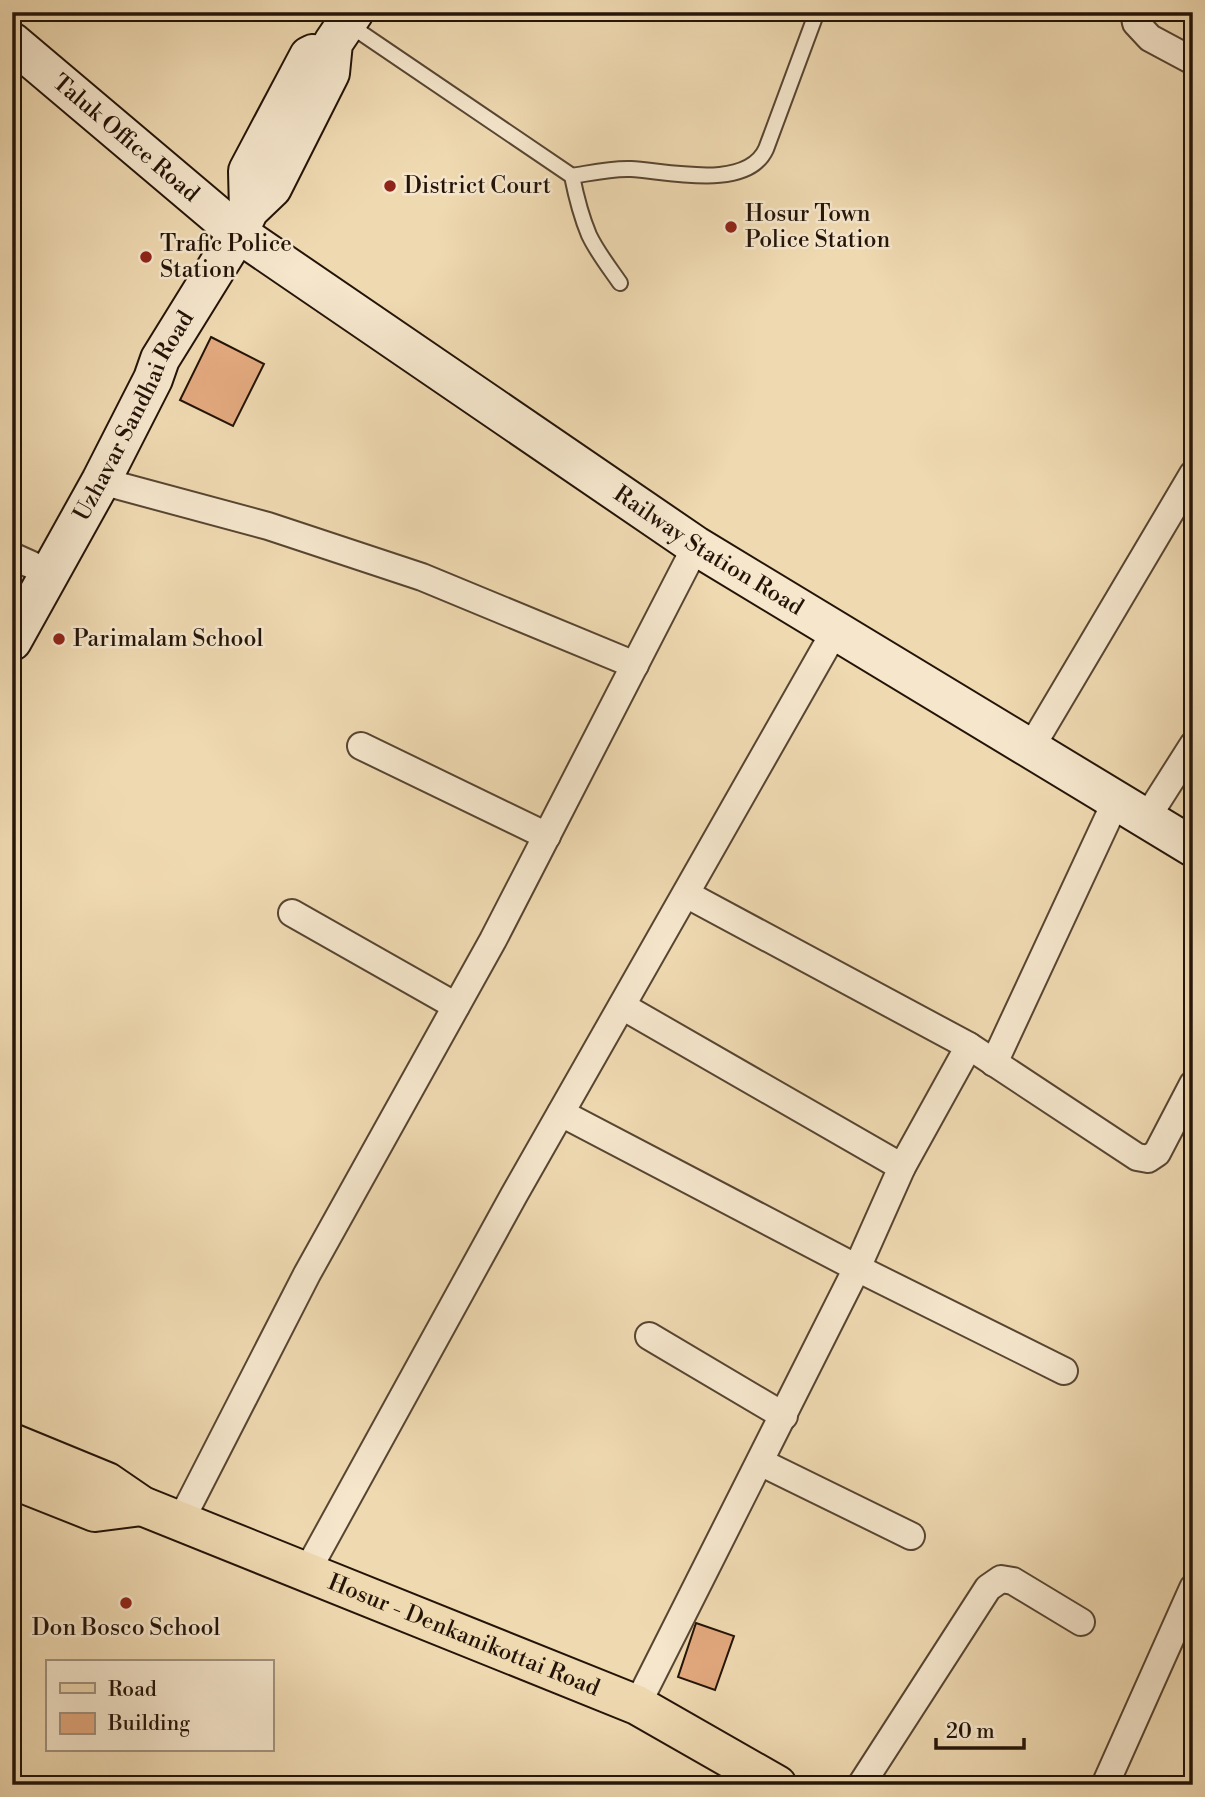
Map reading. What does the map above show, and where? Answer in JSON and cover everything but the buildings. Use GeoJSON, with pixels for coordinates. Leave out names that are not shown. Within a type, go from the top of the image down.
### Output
{"type":"FeatureCollection","features":[{"type":"Feature","properties":{"kind":"main road"},"geometry":{"type":"LineString","coordinates":[[244,221],[248,171],[309,57],[344,26]]}},
{"type":"Feature","properties":{"kind":"main road","name":"Taluk Office Road"},"geometry":{"type":"LineString","coordinates":[[12,42],[244,221]]}},
{"type":"Feature","properties":{"kind":"main road","name":"Uzhavar Sandhai Road"},"geometry":{"type":"LineString","coordinates":[[12,641],[101,481],[153,379],[160,359],[244,221]]}},
{"type":"Feature","properties":{"kind":"main road","name":"Railway Station Road"},"geometry":{"type":"LineString","coordinates":[[244,221],[696,546],[1193,847]]}},
{"type":"Feature","properties":{"kind":"main road"},"geometry":{"type":"LineString","coordinates":[[12,601],[22,560],[138,364],[160,359]]}},
{"type":"Feature","properties":{"kind":"main road","name":"Hosur - Denkanikottai Road"},"geometry":{"type":"LineString","coordinates":[[12,1443],[107,1482],[142,1506],[637,1705],[777,1785]]}},
{"type":"Feature","properties":{"kind":"main road","name":"Hosur - Denkanikottai Road"},"geometry":{"type":"LineString","coordinates":[[12,1479],[95,1512],[142,1506]]}},
{"type":"Feature","properties":{"kind":"street"},"geometry":{"type":"LineString","coordinates":[[1134,12],[1136,23],[1150,38],[1193,61]]}},
{"type":"Feature","properties":{"kind":"street"},"geometry":{"type":"LineString","coordinates":[[1030,748],[1193,474]]}},
{"type":"Feature","properties":{"kind":"street"},"geometry":{"type":"LineString","coordinates":[[101,481],[268,526],[422,577],[635,665]]}},
{"type":"Feature","properties":{"kind":"street"},"geometry":{"type":"LineString","coordinates":[[180,1521],[307,1274],[493,940],[696,546]]}},
{"type":"Feature","properties":{"kind":"street"},"geometry":{"type":"LineString","coordinates":[[306,1573],[514,1195],[835,631]]}},
{"type":"Feature","properties":{"kind":"street"},"geometry":{"type":"LineString","coordinates":[[994,1063],[1131,810],[1193,745]]}},
{"type":"Feature","properties":{"kind":"street"},"geometry":{"type":"LineString","coordinates":[[361,746],[547,836]]}},
{"type":"Feature","properties":{"kind":"street"},"geometry":{"type":"LineString","coordinates":[[686,894],[969,1046],[1137,1157],[1148,1159],[1157,1153],[1193,1084]]}},
{"type":"Feature","properties":{"kind":"street"},"geometry":{"type":"LineString","coordinates":[[292,913],[456,1006]]}},
{"type":"Feature","properties":{"kind":"street"},"geometry":{"type":"LineString","coordinates":[[622,1006],[902,1167]]}},
{"type":"Feature","properties":{"kind":"street"},"geometry":{"type":"LineString","coordinates":[[637,1705],[857,1268],[902,1167],[969,1046]]}},
{"type":"Feature","properties":{"kind":"street"},"geometry":{"type":"LineString","coordinates":[[561,1113],[857,1268],[1064,1371]]}},
{"type":"Feature","properties":{"kind":"street"},"geometry":{"type":"LineString","coordinates":[[649,1336],[784,1416]]}},
{"type":"Feature","properties":{"kind":"street"},"geometry":{"type":"LineString","coordinates":[[760,1462],[911,1536]]}},
{"type":"Feature","properties":{"kind":"street"},"geometry":{"type":"LineString","coordinates":[[861,1785],[988,1588],[1001,1579],[1013,1581],[1081,1622]]}},
{"type":"Feature","properties":{"kind":"street"},"geometry":{"type":"LineString","coordinates":[[1105,1785],[1193,1588]]}},
{"type":"Feature","properties":{"kind":"lane"},"geometry":{"type":"LineString","coordinates":[[344,26],[572,176],[628,169],[711,175],[738,172],[763,156],[815,17]]}},
{"type":"Feature","properties":{"kind":"lane"},"geometry":{"type":"LineString","coordinates":[[572,176],[589,236],[620,283]]}},
{"type":"Feature","properties":{"kind":"place","name":"District Court"},"geometry":{"type":"Point","coordinates":[390,186]}},
{"type":"Feature","properties":{"kind":"place","name":"Hosur Town Police Station"},"geometry":{"type":"Point","coordinates":[731,227]}},
{"type":"Feature","properties":{"kind":"place","name":"Trafic Police Station"},"geometry":{"type":"Point","coordinates":[146,257]}},
{"type":"Feature","properties":{"kind":"place","name":"Parimalam School"},"geometry":{"type":"Point","coordinates":[59,639]}},
{"type":"Feature","properties":{"kind":"place","name":"Don Bosco School"},"geometry":{"type":"Point","coordinates":[126,1603]}}]}
